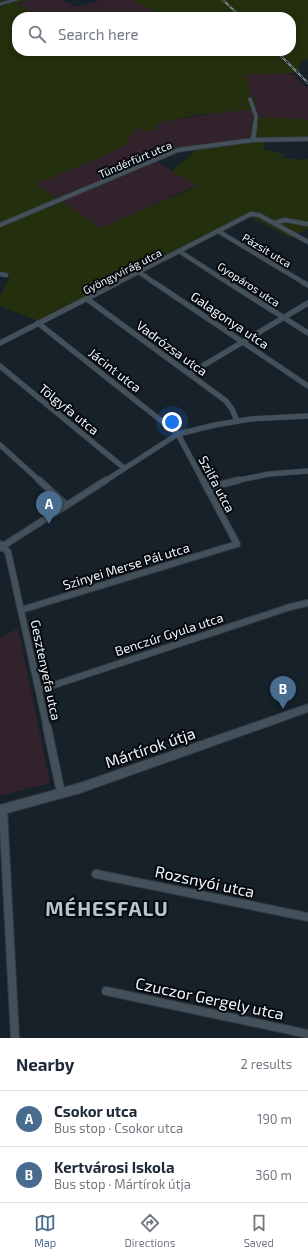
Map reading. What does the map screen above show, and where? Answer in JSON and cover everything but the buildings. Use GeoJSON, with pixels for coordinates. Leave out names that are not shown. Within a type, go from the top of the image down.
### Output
{"type":"FeatureCollection","features":[{"type":"Feature","properties":{"kind":"street"},"geometry":{"type":"LineString","coordinates":[[0,4],[16,0]]}},
{"type":"Feature","properties":{"kind":"street"},"geometry":{"type":"LineString","coordinates":[[250,99],[256,116],[253,140]]}},
{"type":"Feature","properties":{"kind":"street","name":"Tündérfürt utca"},"geometry":{"type":"LineString","coordinates":[[0,226],[178,150],[253,140],[308,139]]}},
{"type":"Feature","properties":{"kind":"street","name":"Gyöngyvirág utca"},"geometry":{"type":"LineString","coordinates":[[0,343],[251,214],[257,214],[274,223]]}},
{"type":"Feature","properties":{"kind":"street"},"geometry":{"type":"LineString","coordinates":[[274,223],[285,220],[308,224]]}},
{"type":"Feature","properties":{"kind":"street"},"geometry":{"type":"LineString","coordinates":[[274,223],[308,242]]}},
{"type":"Feature","properties":{"kind":"street","name":"Pázsit utca"},"geometry":{"type":"LineString","coordinates":[[218,231],[308,285]]}},
{"type":"Feature","properties":{"kind":"street","name":"Gyopáros utca"},"geometry":{"type":"LineString","coordinates":[[179,251],[308,333]]}},
{"type":"Feature","properties":{"kind":"street","name":"Galagonya utca"},"geometry":{"type":"LineString","coordinates":[[139,272],[308,386]]}},
{"type":"Feature","properties":{"kind":"street"},"geometry":{"type":"LineString","coordinates":[[0,274],[6,275]]}},
{"type":"Feature","properties":{"kind":"street","name":"Vadrózsa utca"},"geometry":{"type":"LineString","coordinates":[[87,299],[226,401],[232,409],[237,421]]}},
{"type":"Feature","properties":{"kind":"street"},"geometry":{"type":"LineString","coordinates":[[189,374],[308,303]]}},
{"type":"Feature","properties":{"kind":"street","name":"Jácint utca"},"geometry":{"type":"LineString","coordinates":[[38,323],[178,434]]}},
{"type":"Feature","properties":{"kind":"street","name":"Tölgyfa utca"},"geometry":{"type":"LineString","coordinates":[[0,366],[124,468]]}},
{"type":"Feature","properties":{"kind":"street"},"geometry":{"type":"LineString","coordinates":[[1,546],[178,434],[237,421],[272,417],[308,416]]}},
{"type":"Feature","properties":{"kind":"street","name":"Szilfa utca"},"geometry":{"type":"LineString","coordinates":[[178,434],[238,544]]}},
{"type":"Feature","properties":{"kind":"street"},"geometry":{"type":"LineString","coordinates":[[0,445],[66,505]]}},
{"type":"Feature","properties":{"kind":"street"},"geometry":{"type":"LineString","coordinates":[[207,488],[244,478],[287,472],[308,471]]}},
{"type":"Feature","properties":{"kind":"street","name":"Szinyei Merse Pál utca"},"geometry":{"type":"LineString","coordinates":[[21,610],[238,544]]}},
{"type":"Feature","properties":{"kind":"street","name":"Gesztenyefa utca"},"geometry":{"type":"LineString","coordinates":[[1,546],[8,552],[61,793]]}},
{"type":"Feature","properties":{"kind":"street","name":"Benczúr Gyula utca"},"geometry":{"type":"LineString","coordinates":[[39,690],[290,607],[308,603]]}},
{"type":"Feature","properties":{"kind":"street","name":"Mártírok útja"},"geometry":{"type":"LineString","coordinates":[[2,810],[61,793],[308,708]]}},
{"type":"Feature","properties":{"kind":"street"},"geometry":{"type":"LineString","coordinates":[[2,810],[15,1038]]}},
{"type":"Feature","properties":{"kind":"street","name":"Rozsnyói utca"},"geometry":{"type":"LineString","coordinates":[[96,874],[308,917]]}},
{"type":"Feature","properties":{"kind":"street","name":"Czuczor Gergely utca"},"geometry":{"type":"LineString","coordinates":[[106,991],[308,1034]]}},
{"type":"Feature","properties":{"kind":"shaded area"},"geometry":{"type":"Polygon","coordinates":[[[28,0],[63,0],[76,7],[101,0],[132,0],[154,11],[31,12],[16,3],[28,0]]]}},
{"type":"Feature","properties":{"kind":"shaded area"},"geometry":{"type":"Polygon","coordinates":[[[288,73],[294,75],[306,87],[308,87],[308,120],[260,117],[246,140],[177,149],[153,160],[197,185],[101,228],[35,184],[101,157],[125,145],[136,129],[154,131],[160,122],[257,106],[251,97],[246,76],[248,74],[288,73]]]}},
{"type":"Feature","properties":{"kind":"shaded area"},"geometry":{"type":"Polygon","coordinates":[[[18,628],[50,783],[0,796],[0,638],[18,628]]]}},
{"type":"Feature","properties":{"kind":"green space"},"geometry":{"type":"Polygon","coordinates":[[[0,0],[28,0],[16,3],[31,12],[12,12],[12,56],[296,56],[296,12],[151,12],[154,11],[132,0],[308,0],[308,59],[300,63],[299,73],[248,74],[246,76],[251,97],[253,97],[257,106],[254,106],[255,109],[197,115],[160,122],[154,131],[136,129],[125,145],[101,157],[36,184],[101,228],[197,186],[172,171],[201,146],[246,140],[249,137],[252,117],[304,119],[308,120],[308,141],[265,141],[264,150],[284,154],[281,157],[298,160],[308,159],[308,229],[290,238],[247,215],[38,321],[0,306],[0,297],[10,277],[0,275],[0,0]]]}},
{"type":"Feature","properties":{"kind":"railway"},"geometry":{"type":"LineString","coordinates":[[223,0],[236,12]]}},
{"type":"Feature","properties":{"kind":"railway"},"geometry":{"type":"LineString","coordinates":[[281,56],[308,83]]}},
{"type":"Feature","properties":{"kind":"place","name":"Csokor utca"},"geometry":{"type":"Point","coordinates":[49,524]}},
{"type":"Feature","properties":{"kind":"place","name":"Kertvárosi Iskola"},"geometry":{"type":"Point","coordinates":[283,709]}},
{"type":"Feature","properties":{"kind":"district","name":"MÉHESFALU"},"geometry":{"type":"Point","coordinates":[107,908]}}]}
